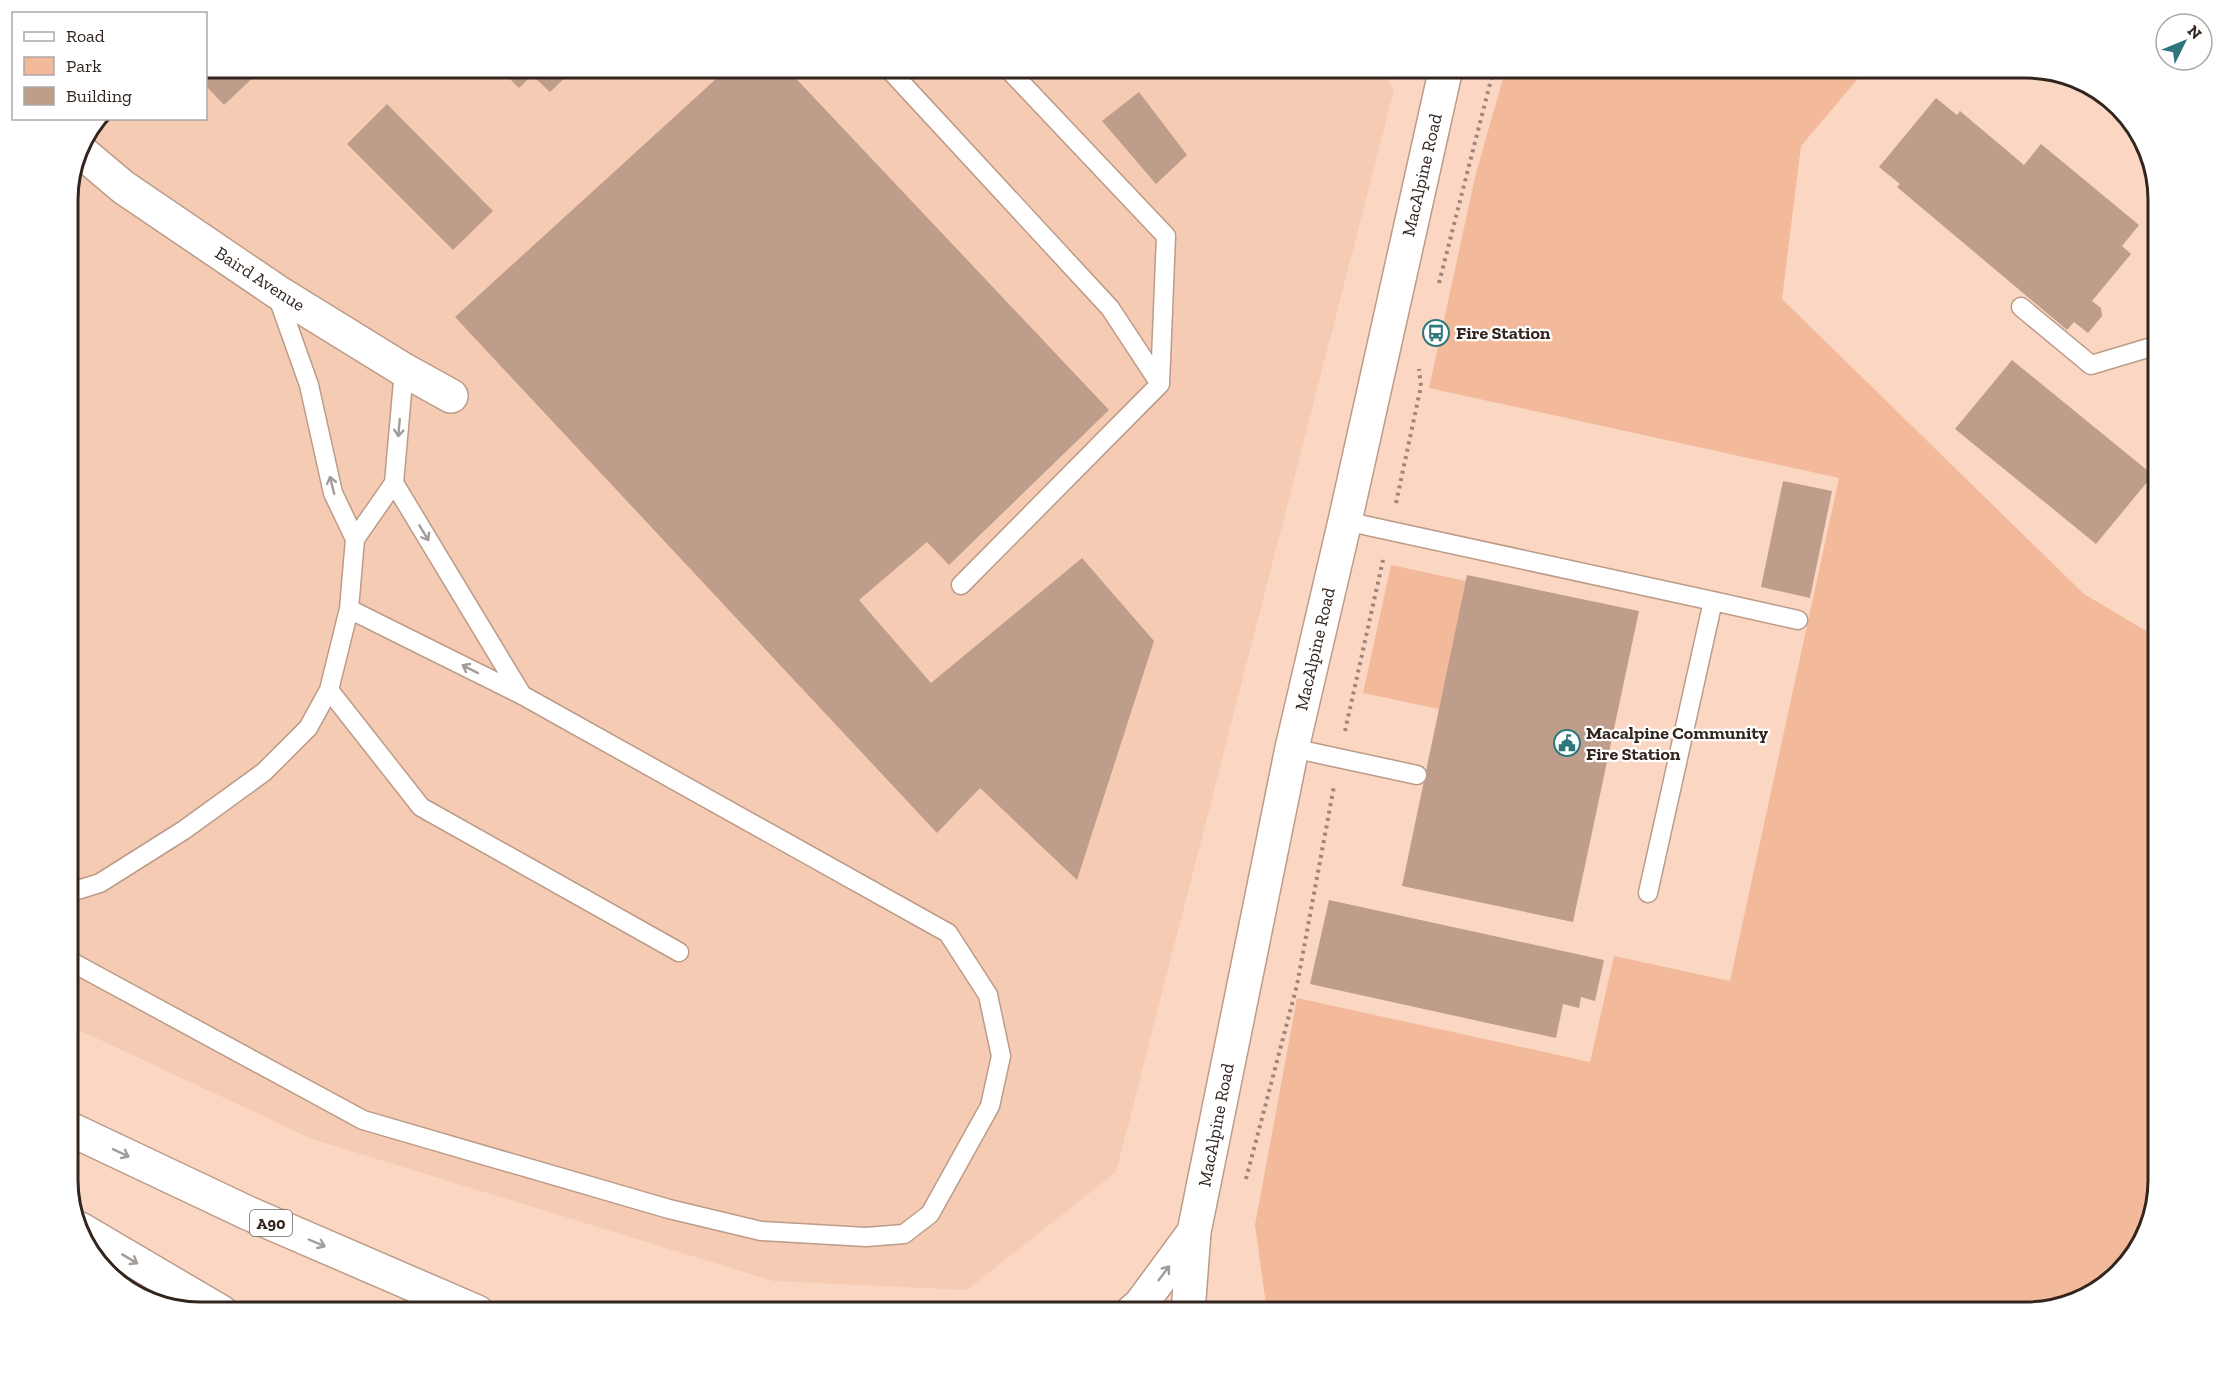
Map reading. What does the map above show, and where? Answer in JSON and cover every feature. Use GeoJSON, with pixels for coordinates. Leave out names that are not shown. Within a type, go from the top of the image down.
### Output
{"type":"FeatureCollection","features":[{"type":"Feature","properties":{"kind":"main road","name":"MacAlpine Road"},"geometry":{"type":"LineString","coordinates":[[1189,1302],[1194,1232],[1292,748],[1444,78]]}},
{"type":"Feature","properties":{"kind":"main road","name":"Baird Avenue"},"geometry":{"type":"LineString","coordinates":[[86,156],[123,187],[276,291],[404,370],[451,396]]}},
{"type":"Feature","properties":{"kind":"main road","name":"A90"},"geometry":{"type":"LineString","coordinates":[[78,1133],[250,1214],[454,1302]]}},
{"type":"Feature","properties":{"kind":"main road","name":"MacAlpine Road"},"geometry":{"type":"LineString","coordinates":[[1142,1302],[1194,1232]]}},
{"type":"Feature","properties":{"kind":"main road"},"geometry":{"type":"LineString","coordinates":[[92,1236],[204,1302]]}},
{"type":"Feature","properties":{"kind":"lane"},"geometry":{"type":"LineString","coordinates":[[897,78],[1110,308],[1160,384]]}},
{"type":"Feature","properties":{"kind":"lane"},"geometry":{"type":"LineString","coordinates":[[961,585],[1160,384],[1166,236],[1016,78]]}},
{"type":"Feature","properties":{"kind":"lane"},"geometry":{"type":"LineString","coordinates":[[78,890],[100,883],[184,830],[264,772],[308,728],[329,690],[349,609],[354,539],[333,493],[309,385],[276,291]]}},
{"type":"Feature","properties":{"kind":"lane"},"geometry":{"type":"LineString","coordinates":[[2021,306],[2091,365],[2148,348]]}},
{"type":"Feature","properties":{"kind":"lane"},"geometry":{"type":"LineString","coordinates":[[354,539],[394,483],[404,370]]}},
{"type":"Feature","properties":{"kind":"lane"},"geometry":{"type":"LineString","coordinates":[[394,483],[522,695]]}},
{"type":"Feature","properties":{"kind":"lane"},"geometry":{"type":"LineString","coordinates":[[1345,520],[1798,620]]}},
{"type":"Feature","properties":{"kind":"lane"},"geometry":{"type":"LineString","coordinates":[[1648,892],[1713,601]]}},
{"type":"Feature","properties":{"kind":"lane"},"geometry":{"type":"LineString","coordinates":[[78,965],[363,1120],[669,1209],[761,1231],[866,1237],[904,1234],[930,1214],[990,1106],[1001,1056],[988,996],[948,933],[522,695],[349,609]]}},
{"type":"Feature","properties":{"kind":"lane"},"geometry":{"type":"LineString","coordinates":[[329,690],[421,807],[679,952]]}},
{"type":"Feature","properties":{"kind":"lane"},"geometry":{"type":"LineString","coordinates":[[1292,748],[1417,775]]}},
{"type":"Feature","properties":{"kind":"path"},"geometry":{"type":"LineString","coordinates":[[1435,290],[1439,282],[1491,78]]}},
{"type":"Feature","properties":{"kind":"path"},"geometry":{"type":"LineString","coordinates":[[1245,1182],[1297,985],[1339,759],[1421,386],[1418,364]]}},
{"type":"Feature","properties":{"kind":"shaded area"},"geometry":{"type":"Polygon","coordinates":[[[207,78],[1386,78],[1394,90],[1116,1172],[967,1290],[773,1281],[312,1139],[78,1030],[78,192],[84,161],[108,120],[207,120],[207,78]]]}},
{"type":"Feature","properties":{"kind":"green space"},"geometry":{"type":"Polygon","coordinates":[[[1503,78],[1859,78],[1801,146],[1782,299],[2084,594],[2148,632],[2147,1196],[2139,1226],[2132,1241],[2112,1266],[2087,1286],[2057,1298],[2026,1302],[1266,1302],[1255,1225],[1297,998],[1590,1062],[1614,956],[1730,981],[1839,478],[1429,388],[1476,173],[1503,78]]]}},
{"type":"Feature","properties":{"kind":"green space"},"geometry":{"type":"Polygon","coordinates":[[[1391,565],[1466,581],[1439,709],[1363,693],[1391,565]]]}},
{"type":"Feature","properties":{"kind":"building"},"geometry":{"type":"Polygon","coordinates":[[[207,78],[252,78],[224,105],[207,87],[207,78]]]}},
{"type":"Feature","properties":{"kind":"building"},"geometry":{"type":"Polygon","coordinates":[[[509,78],[529,78],[519,88],[509,78]]]}},
{"type":"Feature","properties":{"kind":"building"},"geometry":{"type":"Polygon","coordinates":[[[535,78],[565,78],[550,92],[535,78]]]}},
{"type":"Feature","properties":{"kind":"building"},"geometry":{"type":"Polygon","coordinates":[[[717,78],[795,78],[1109,410],[949,565],[927,542],[859,600],[931,683],[1082,558],[1154,641],[1077,880],[980,788],[937,833],[455,317],[717,78]]]}},
{"type":"Feature","properties":{"kind":"building"},"geometry":{"type":"Polygon","coordinates":[[[1139,92],[1187,155],[1156,184],[1102,121],[1139,92]]]}},
{"type":"Feature","properties":{"kind":"building"},"geometry":{"type":"Polygon","coordinates":[[[1936,98],[1957,115],[1960,111],[2024,165],[2041,144],[2139,225],[2122,246],[2131,254],[2092,301],[2101,308],[2102,316],[2088,333],[2074,322],[2067,330],[1897,187],[1900,184],[1879,167],[1936,98]]]}},
{"type":"Feature","properties":{"kind":"building"},"geometry":{"type":"Polygon","coordinates":[[[387,104],[493,211],[453,250],[347,144],[387,104]]]}},
{"type":"Feature","properties":{"kind":"building"},"geometry":{"type":"Polygon","coordinates":[[[2012,360],[2148,471],[2148,481],[2096,544],[1955,429],[2012,360]]]}},
{"type":"Feature","properties":{"kind":"building"},"geometry":{"type":"Polygon","coordinates":[[[1783,481],[1832,491],[1810,598],[1761,587],[1783,481]]]}},
{"type":"Feature","properties":{"kind":"building"},"geometry":{"type":"Polygon","coordinates":[[[1467,575],[1639,611],[1573,922],[1402,886],[1467,575]]]}},
{"type":"Feature","properties":{"kind":"building"},"geometry":{"type":"Polygon","coordinates":[[[1329,900],[1604,960],[1595,1001],[1581,997],[1579,1008],[1563,1004],[1556,1038],[1310,984],[1329,900]]]}},
{"type":"Feature","properties":{"kind":"place","name":"Fire Station"},"geometry":{"type":"Point","coordinates":[1436,333]}},
{"type":"Feature","properties":{"kind":"place","name":"Macalpine Community Fire Station"},"geometry":{"type":"Point","coordinates":[1567,743]}}]}
